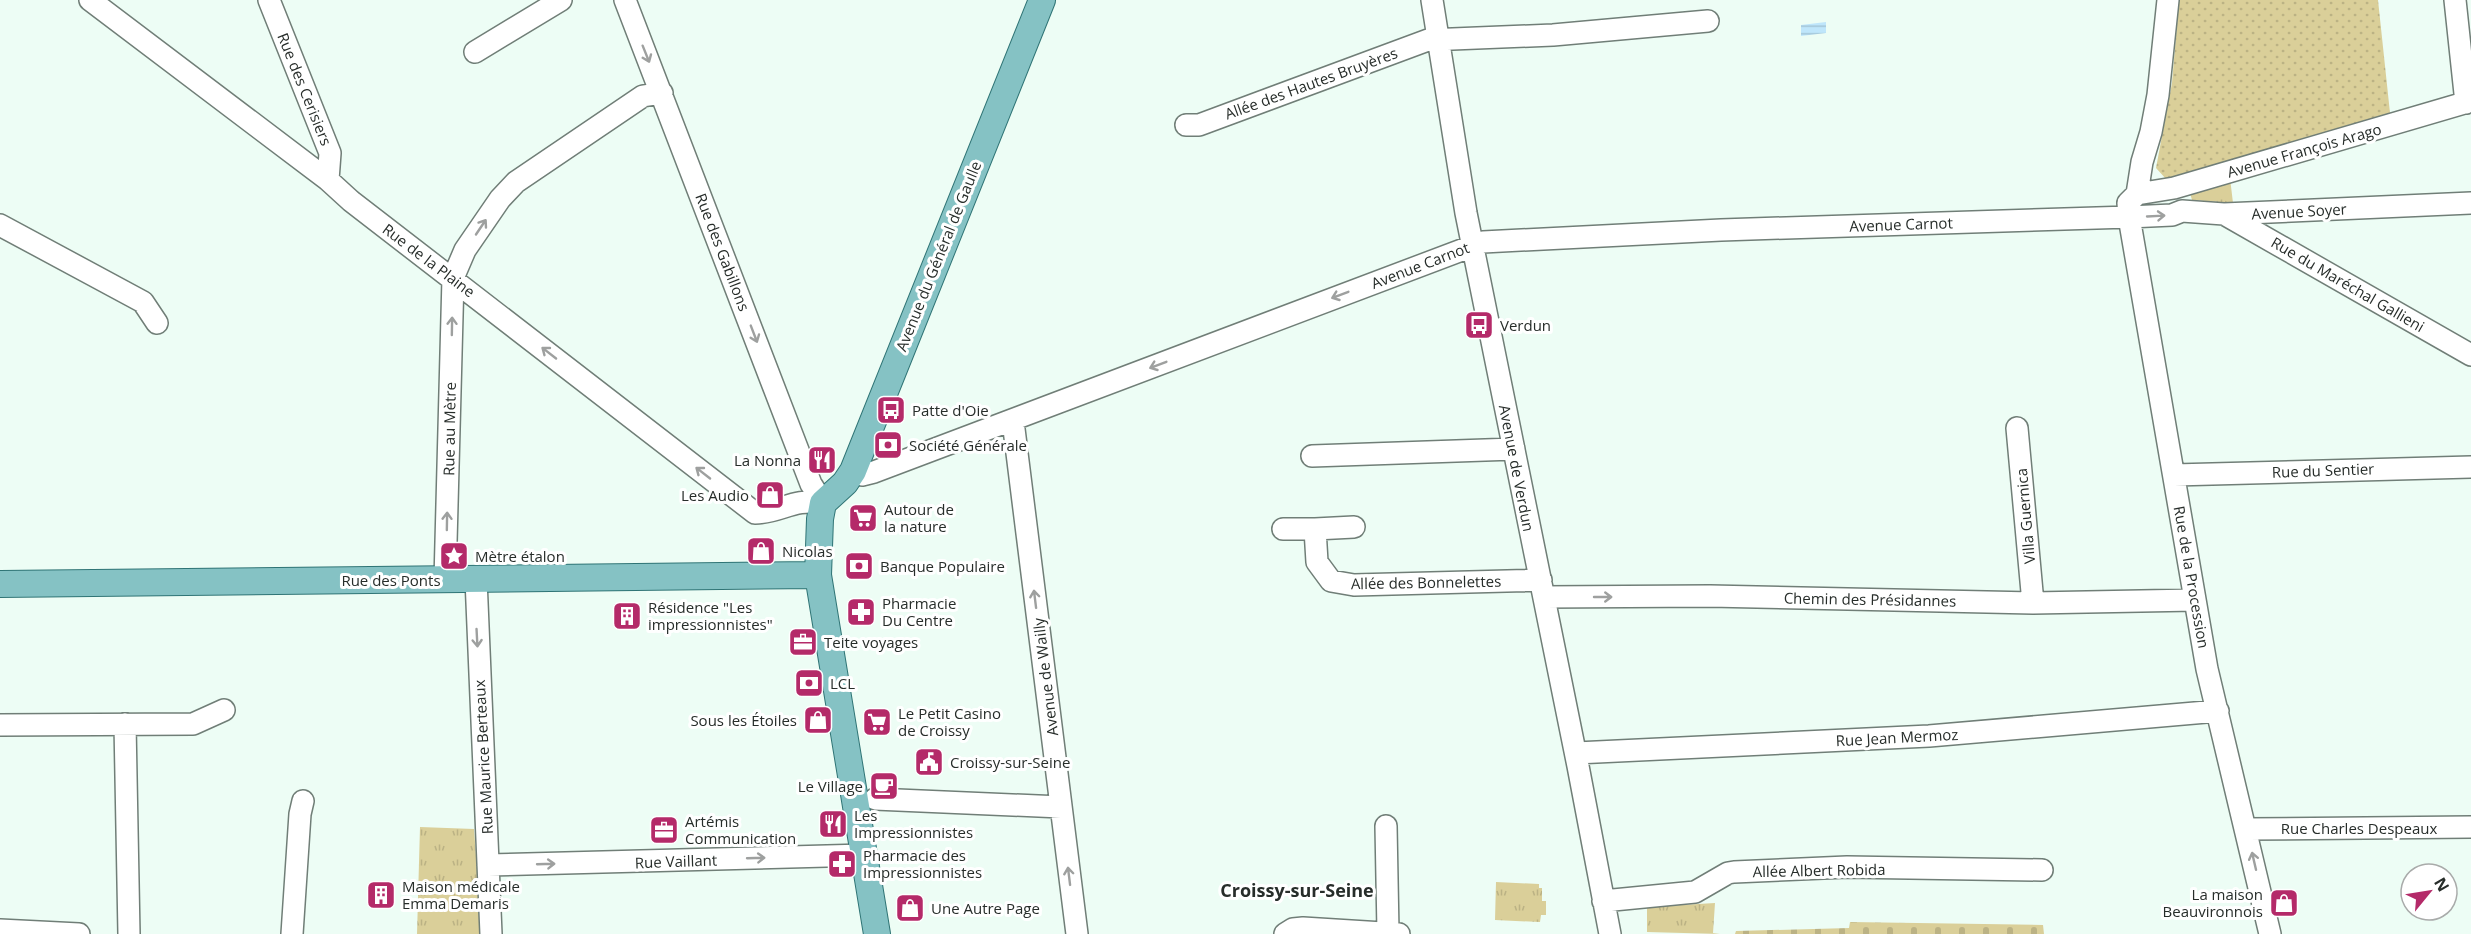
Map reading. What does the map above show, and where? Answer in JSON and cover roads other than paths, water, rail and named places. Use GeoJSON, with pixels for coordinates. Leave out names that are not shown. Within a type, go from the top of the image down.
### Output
{"type":"FeatureCollection","features":[{"type":"Feature","properties":{"kind":"main road","name":"Avenue du Général de Gaulle"},"geometry":{"type":"LineString","coordinates":[[823,503],[845,483],[853,471],[1042,0]]}},
{"type":"Feature","properties":{"kind":"main road"},"geometry":{"type":"LineString","coordinates":[[823,503],[819,519],[818,575],[877,934]]}},
{"type":"Feature","properties":{"kind":"main road","name":"Rue des Ponts"},"geometry":{"type":"LineString","coordinates":[[0,584],[818,575]]}},
{"type":"Feature","properties":{"kind":"street","name":"Rue de la Plaine"},"geometry":{"type":"LineString","coordinates":[[90,0],[328,180],[351,201],[755,513],[768,513],[798,501],[823,503]]}},
{"type":"Feature","properties":{"kind":"street","name":"Rue des Cerisiers"},"geometry":{"type":"LineString","coordinates":[[269,0],[330,153],[328,180]]}},
{"type":"Feature","properties":{"kind":"street"},"geometry":{"type":"LineString","coordinates":[[475,52],[561,0]]}},
{"type":"Feature","properties":{"kind":"street","name":"Rue des Gabillons"},"geometry":{"type":"LineString","coordinates":[[625,0],[811,484],[823,503]]}},
{"type":"Feature","properties":{"kind":"street","name":"Avenue de Verdun"},"geometry":{"type":"LineString","coordinates":[[1432,0],[1466,213],[1576,753],[1610,934]]}},
{"type":"Feature","properties":{"kind":"street"},"geometry":{"type":"LineString","coordinates":[[2129,217],[2128,203],[2137,194],[2158,95],[2168,0]]}},
{"type":"Feature","properties":{"kind":"street"},"geometry":{"type":"LineString","coordinates":[[2455,0],[2469,102]]}},
{"type":"Feature","properties":{"kind":"street","name":"Allée des Hautes Bruyères"},"geometry":{"type":"LineString","coordinates":[[1186,125],[1199,125],[1428,39],[1553,34],[1708,21]]}},
{"type":"Feature","properties":{"kind":"street"},"geometry":{"type":"LineString","coordinates":[[453,278],[465,250],[500,199],[516,182],[642,96],[662,93]]}},
{"type":"Feature","properties":{"kind":"street","name":"Avenue François Arago"},"geometry":{"type":"LineString","coordinates":[[2137,194],[2174,188],[2469,102]]}},
{"type":"Feature","properties":{"kind":"street"},"geometry":{"type":"LineString","coordinates":[[2174,188],[2181,196],[2182,211]]}},
{"type":"Feature","properties":{"kind":"street","name":"Avenue Soyer"},"geometry":{"type":"LineString","coordinates":[[2129,217],[2172,215],[2182,211],[2224,214],[2471,203]]}},
{"type":"Feature","properties":{"kind":"street","name":"Rue du Maréchal Gallieni"},"geometry":{"type":"LineString","coordinates":[[2224,214],[2471,355]]}},
{"type":"Feature","properties":{"kind":"street","name":"Avenue Carnot"},"geometry":{"type":"LineString","coordinates":[[853,471],[862,475],[874,472],[1473,244],[1721,230],[2129,217]]}},
{"type":"Feature","properties":{"kind":"street","name":"Rue de la Procession"},"geometry":{"type":"LineString","coordinates":[[2129,217],[2208,669],[2270,934]]}},
{"type":"Feature","properties":{"kind":"street"},"geometry":{"type":"LineString","coordinates":[[0,225],[143,302],[157,323]]}},
{"type":"Feature","properties":{"kind":"street","name":"Rue au Mètre"},"geometry":{"type":"LineString","coordinates":[[446,580],[453,278]]}},
{"type":"Feature","properties":{"kind":"street","name":"Avenue de Wailly"},"geometry":{"type":"LineString","coordinates":[[1013,421],[1077,934]]}},
{"type":"Feature","properties":{"kind":"street","name":"Villa Guernica"},"geometry":{"type":"LineString","coordinates":[[2017,428],[2033,603]]}},
{"type":"Feature","properties":{"kind":"street"},"geometry":{"type":"LineString","coordinates":[[1312,456],[1514,449]]}},
{"type":"Feature","properties":{"kind":"street","name":"Rue du Sentier"},"geometry":{"type":"LineString","coordinates":[[2174,475],[2471,467]]}},
{"type":"Feature","properties":{"kind":"street"},"geometry":{"type":"LineString","coordinates":[[1282,529],[1354,527]]}},
{"type":"Feature","properties":{"kind":"street","name":"Allée des Bonnelettes"},"geometry":{"type":"LineString","coordinates":[[1315,529],[1317,562],[1331,581],[1354,585],[1543,589]]}},
{"type":"Feature","properties":{"kind":"street","name":"Rue Maurice Berteaux"},"geometry":{"type":"LineString","coordinates":[[476,579],[491,934]]}},
{"type":"Feature","properties":{"kind":"street","name":"Chemin des Présidannes"},"geometry":{"type":"LineString","coordinates":[[1543,589],[1710,596],[2033,603],[2195,600]]}},
{"type":"Feature","properties":{"kind":"street"},"geometry":{"type":"LineString","coordinates":[[0,725],[193,724],[224,710]]}},
{"type":"Feature","properties":{"kind":"street","name":"Rue Jean Mermoz"},"geometry":{"type":"LineString","coordinates":[[1576,753],[1929,736],[2218,711]]}},
{"type":"Feature","properties":{"kind":"street"},"geometry":{"type":"LineString","coordinates":[[125,724],[129,934]]}},
{"type":"Feature","properties":{"kind":"street"},"geometry":{"type":"LineString","coordinates":[[875,798],[1061,807]]}},
{"type":"Feature","properties":{"kind":"street"},"geometry":{"type":"LineString","coordinates":[[292,934],[300,814],[303,801]]}},
{"type":"Feature","properties":{"kind":"street"},"geometry":{"type":"LineString","coordinates":[[1285,934],[1293,929],[1303,928],[1394,933],[1384,821]]}},
{"type":"Feature","properties":{"kind":"street","name":"Rue Charles Despeaux"},"geometry":{"type":"LineString","coordinates":[[2247,829],[2471,827]]}},
{"type":"Feature","properties":{"kind":"street","name":"Rue Vaillant"},"geometry":{"type":"LineString","coordinates":[[488,865],[864,855]]}},
{"type":"Feature","properties":{"kind":"street","name":"Allée Albert Robida"},"geometry":{"type":"LineString","coordinates":[[1603,901],[1695,892],[1728,873],[1734,872],[1847,867],[2042,870]]}},
{"type":"Feature","properties":{"kind":"street"},"geometry":{"type":"LineString","coordinates":[[0,930],[79,934]]}},
{"type":"Feature","properties":{"kind":"water"},"geometry":{"type":"Polygon","coordinates":[[[1826,22],[1826,33],[1801,36],[1801,25],[1826,22]]]}},
{"type":"Feature","properties":{"kind":"place","name":"Verdun"},"geometry":{"type":"Point","coordinates":[1479,325]}},
{"type":"Feature","properties":{"kind":"place","name":"Patte d'Oie"},"geometry":{"type":"Point","coordinates":[891,410]}},
{"type":"Feature","properties":{"kind":"place","name":"Société Générale"},"geometry":{"type":"Point","coordinates":[888,445]}},
{"type":"Feature","properties":{"kind":"place","name":"La Nonna"},"geometry":{"type":"Point","coordinates":[822,460]}},
{"type":"Feature","properties":{"kind":"place","name":"Les Audio"},"geometry":{"type":"Point","coordinates":[770,495]}},
{"type":"Feature","properties":{"kind":"place","name":"Autour de la nature"},"geometry":{"type":"Point","coordinates":[863,518]}},
{"type":"Feature","properties":{"kind":"place","name":"Nicolas"},"geometry":{"type":"Point","coordinates":[761,551]}},
{"type":"Feature","properties":{"kind":"place","name":"Mètre étalon"},"geometry":{"type":"Point","coordinates":[454,556]}},
{"type":"Feature","properties":{"kind":"place","name":"Banque Populaire"},"geometry":{"type":"Point","coordinates":[859,566]}},
{"type":"Feature","properties":{"kind":"place","name":"Pharmacie Du Centre"},"geometry":{"type":"Point","coordinates":[861,612]}},
{"type":"Feature","properties":{"kind":"place","name":"Résidence \"Les impressionnistes\""},"geometry":{"type":"Point","coordinates":[627,616]}},
{"type":"Feature","properties":{"kind":"place","name":"Teite voyages"},"geometry":{"type":"Point","coordinates":[803,642]}},
{"type":"Feature","properties":{"kind":"place","name":"LCL"},"geometry":{"type":"Point","coordinates":[809,683]}},
{"type":"Feature","properties":{"kind":"place","name":"Sous les Étoiles"},"geometry":{"type":"Point","coordinates":[818,720]}},
{"type":"Feature","properties":{"kind":"place","name":"Le Petit Casino de Croissy"},"geometry":{"type":"Point","coordinates":[877,722]}},
{"type":"Feature","properties":{"kind":"place","name":"Croissy-sur-Seine"},"geometry":{"type":"Point","coordinates":[929,762]}},
{"type":"Feature","properties":{"kind":"place","name":"Le Village"},"geometry":{"type":"Point","coordinates":[884,786]}},
{"type":"Feature","properties":{"kind":"place","name":"Les Impressionnistes"},"geometry":{"type":"Point","coordinates":[833,824]}},
{"type":"Feature","properties":{"kind":"place","name":"Artémis Communication"},"geometry":{"type":"Point","coordinates":[664,830]}},
{"type":"Feature","properties":{"kind":"place","name":"Pharmacie des Impressionnistes"},"geometry":{"type":"Point","coordinates":[842,864]}},
{"type":"Feature","properties":{"kind":"place","name":"Maison médicale Emma Demaris"},"geometry":{"type":"Point","coordinates":[381,895]}},
{"type":"Feature","properties":{"kind":"place","name":"La maison Beauvironnois"},"geometry":{"type":"Point","coordinates":[2284,903]}},
{"type":"Feature","properties":{"kind":"place","name":"Une Autre Page"},"geometry":{"type":"Point","coordinates":[910,908]}},
{"type":"Feature","properties":{"kind":"district","name":"Croissy-sur-Seine"},"geometry":{"type":"Point","coordinates":[1297,890]}}]}
